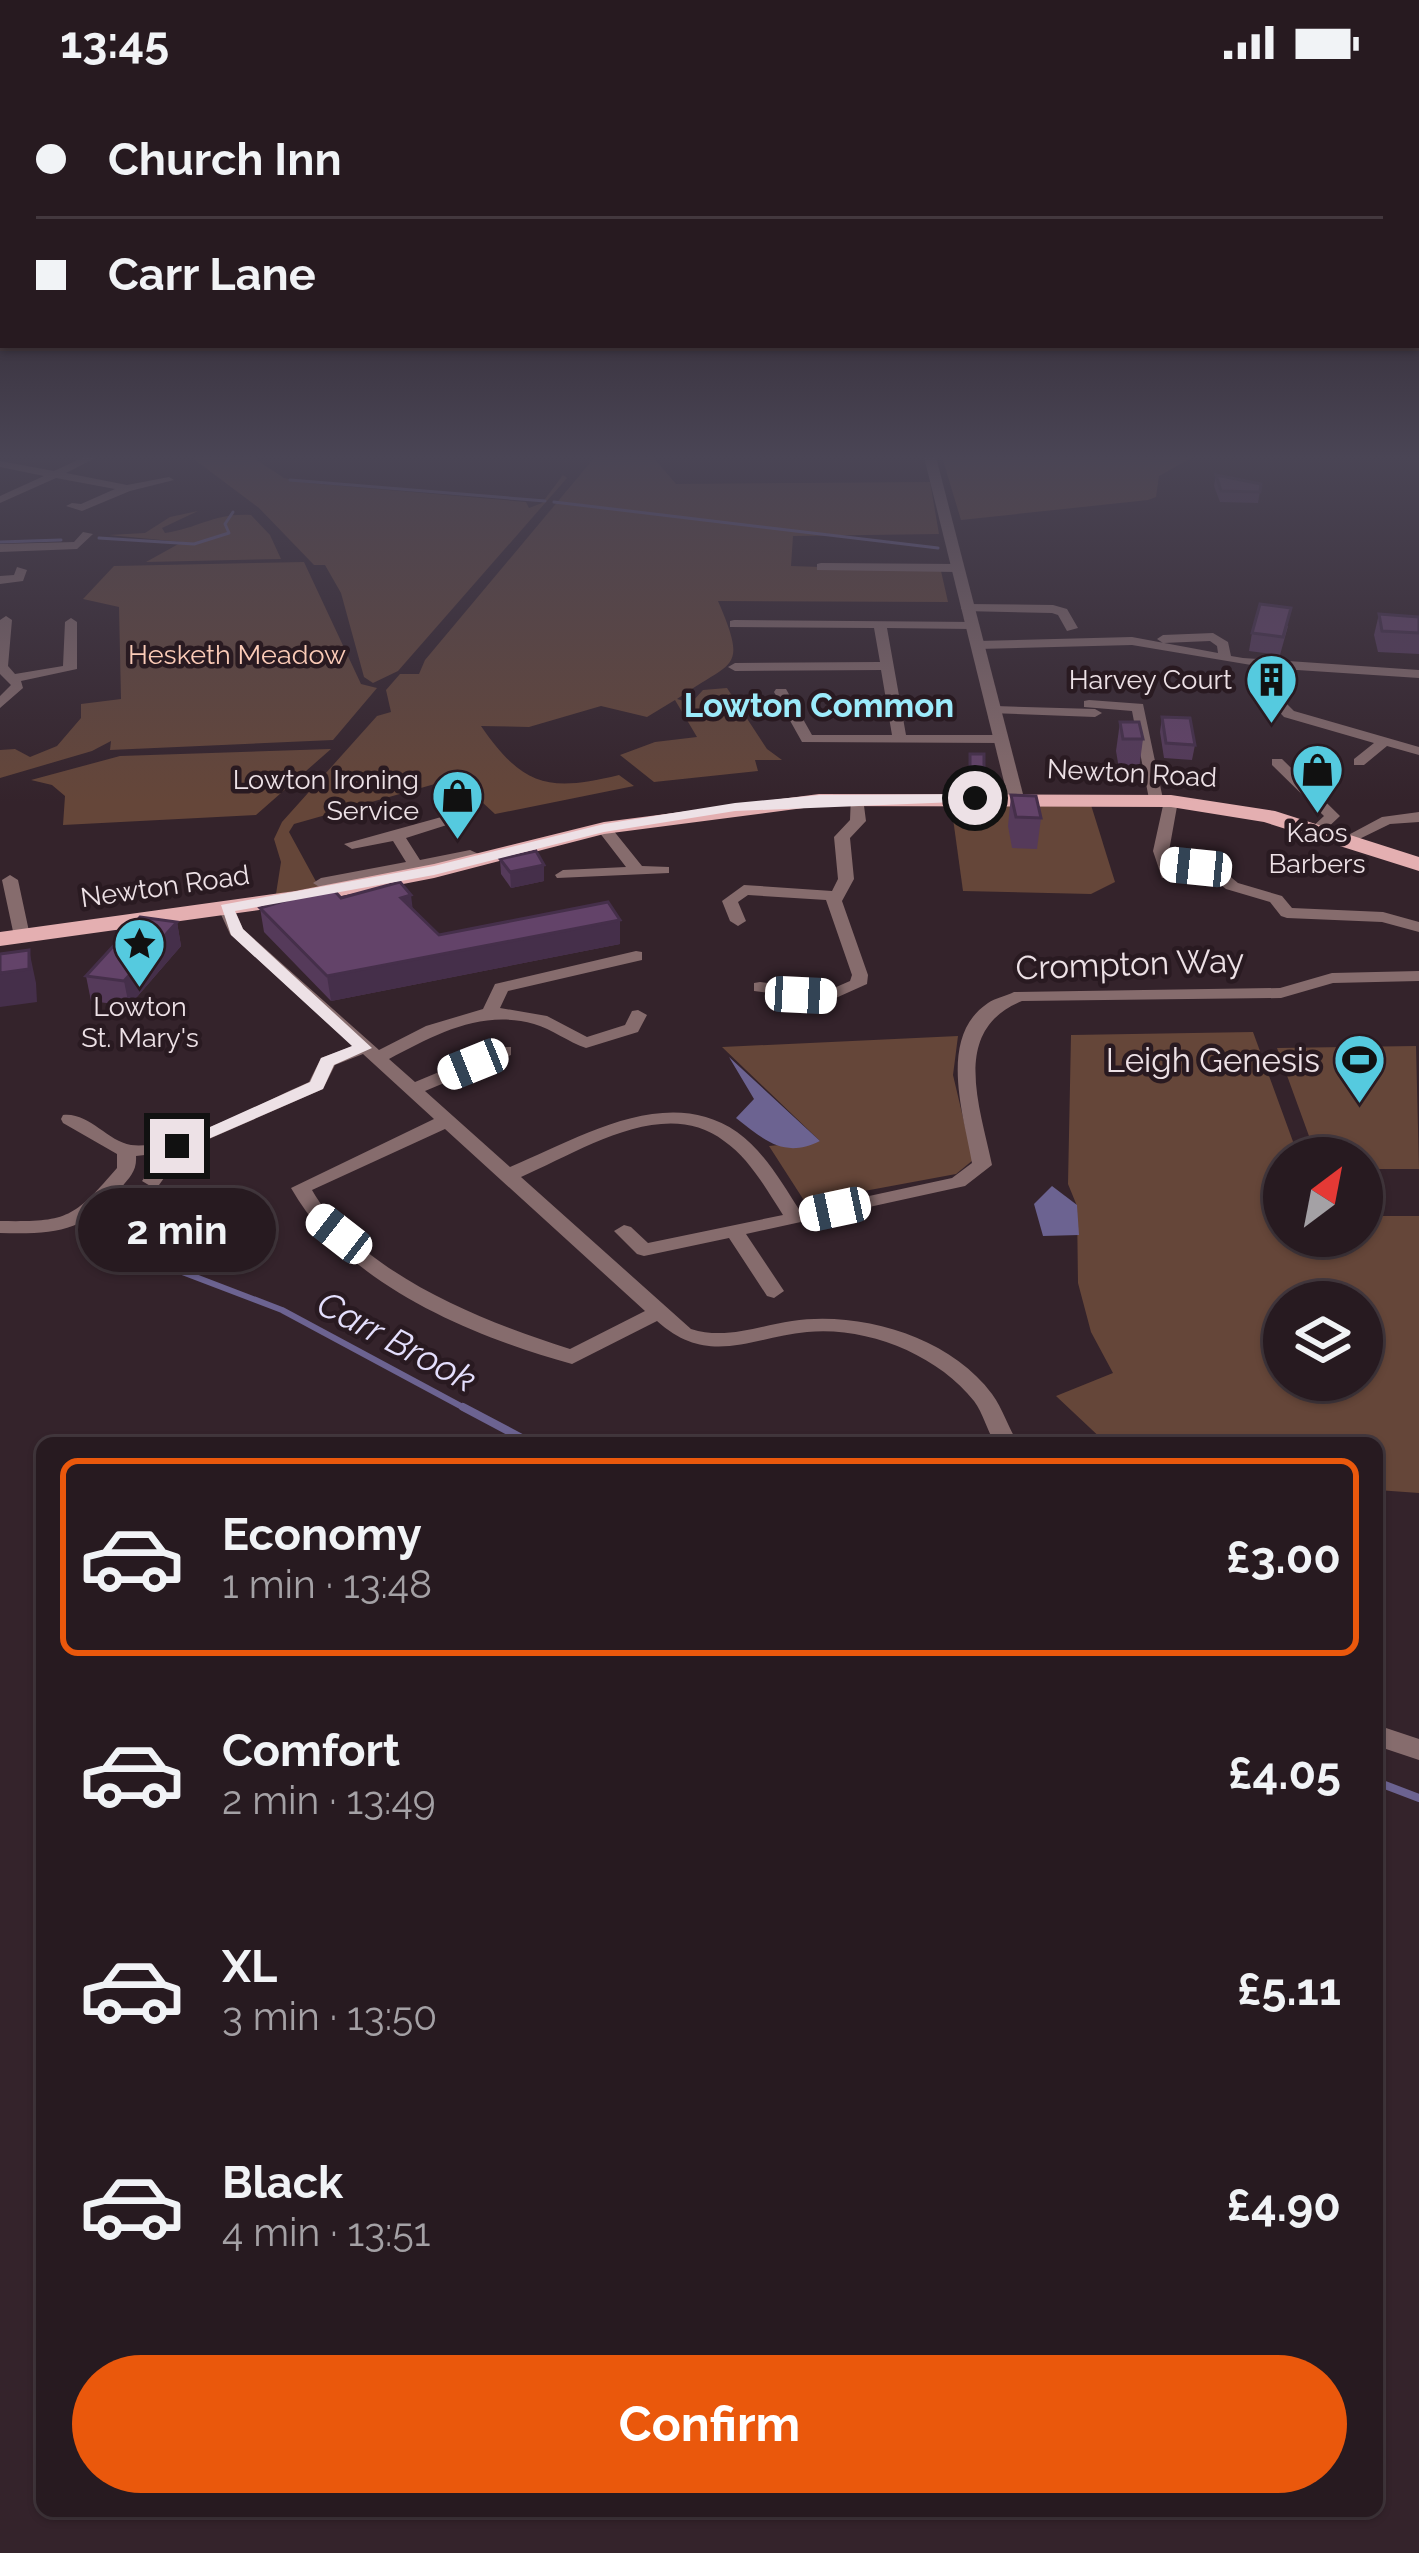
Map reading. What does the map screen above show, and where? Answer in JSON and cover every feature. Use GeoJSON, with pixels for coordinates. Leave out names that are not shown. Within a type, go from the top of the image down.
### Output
{"type":"FeatureCollection","features":[{"type":"Feature","properties":{"kind":"main road","name":"Newton Road"},"geometry":{"type":"LineString","coordinates":[[11,937],[226,908],[480,860],[604,828],[735,807],[856,798],[1163,800],[1317,830],[1419,864]]}},
{"type":"Feature","properties":{"kind":"street"},"geometry":{"type":"LineString","coordinates":[[958,572],[1016,798]]}},
{"type":"Feature","properties":{"kind":"street"},"geometry":{"type":"LineString","coordinates":[[0,580],[21,576]]}},
{"type":"Feature","properties":{"kind":"street"},"geometry":{"type":"LineString","coordinates":[[734,624],[880,624],[1058,610],[1072,628]]}},
{"type":"Feature","properties":{"kind":"street"},"geometry":{"type":"LineString","coordinates":[[880,624],[900,739]]}},
{"type":"Feature","properties":{"kind":"street"},"geometry":{"type":"LineString","coordinates":[[14,679],[70,672],[71,625],[50,631]]}},
{"type":"Feature","properties":{"kind":"street"},"geometry":{"type":"LineString","coordinates":[[0,704],[16,692],[14,679],[1,667],[4,626]]}},
{"type":"Feature","properties":{"kind":"street"},"geometry":{"type":"LineString","coordinates":[[978,645],[1132,640],[1225,659],[1419,674]]}},
{"type":"Feature","properties":{"kind":"street"},"geometry":{"type":"LineString","coordinates":[[1276,664],[1273,698],[1289,714],[1381,744],[1419,751]]}},
{"type":"Feature","properties":{"kind":"street"},"geometry":{"type":"LineString","coordinates":[[735,667],[886,666]]}},
{"type":"Feature","properties":{"kind":"street"},"geometry":{"type":"LineString","coordinates":[[781,692],[807,739],[1000,739]]}},
{"type":"Feature","properties":{"kind":"street"},"geometry":{"type":"LineString","coordinates":[[995,710],[1138,707],[1163,800],[1166,870],[1215,872],[1232,886],[1276,899],[1288,918],[1383,917],[1419,927]]}},
{"type":"Feature","properties":{"kind":"street"},"geometry":{"type":"LineString","coordinates":[[1359,762],[1381,744]]}},
{"type":"Feature","properties":{"kind":"street"},"geometry":{"type":"LineString","coordinates":[[1308,765],[1282,765],[1334,816],[1317,830]]}},
{"type":"Feature","properties":{"kind":"street"},"geometry":{"type":"LineString","coordinates":[[760,987],[829,996],[862,991],[835,896],[846,879],[842,837],[858,821],[856,798]]}},
{"type":"Feature","properties":{"kind":"street"},"geometry":{"type":"LineString","coordinates":[[1347,840],[1387,820],[1419,817]]}},
{"type":"Feature","properties":{"kind":"street"},"geometry":{"type":"LineString","coordinates":[[352,844],[445,821]]}},
{"type":"Feature","properties":{"kind":"street"},"geometry":{"type":"LineString","coordinates":[[604,828],[637,871]]}},
{"type":"Feature","properties":{"kind":"street"},"geometry":{"type":"LineString","coordinates":[[397,836],[415,865]]}},
{"type":"Feature","properties":{"kind":"street","name":"Newton Road"},"geometry":{"type":"LineString","coordinates":[[320,883],[470,855],[480,860]]}},
{"type":"Feature","properties":{"kind":"street"},"geometry":{"type":"LineString","coordinates":[[563,875],[663,870]]}},
{"type":"Feature","properties":{"kind":"street"},"geometry":{"type":"LineString","coordinates":[[10,880],[11,937]]}},
{"type":"Feature","properties":{"kind":"street"},"geometry":{"type":"LineString","coordinates":[[738,921],[730,901],[744,890],[780,888],[835,896]]}},
{"type":"Feature","properties":{"kind":"street"},"geometry":{"type":"LineString","coordinates":[[226,908],[236,932],[684,1334],[705,1342],[819,1321],[872,1330],[944,1363],[984,1397],[1004,1437]]}},
{"type":"Feature","properties":{"kind":"street"},"geometry":{"type":"LineString","coordinates":[[490,1012],[501,988],[604,969],[636,956]]}},
{"type":"Feature","properties":{"kind":"street","name":"Crompton Way"},"geometry":{"type":"LineString","coordinates":[[624,1231],[644,1250],[978,1173],[981,1156],[963,1069],[976,1030],[1009,998],[1281,993],[1332,978],[1419,976]]}},
{"type":"Feature","properties":{"kind":"street"},"geometry":{"type":"LineString","coordinates":[[70,1119],[126,1151],[177,1146],[317,1085],[327,1062],[370,1053],[490,1012],[541,1020],[586,1043],[637,1027]]}},
{"type":"Feature","properties":{"kind":"street"},"geometry":{"type":"LineString","coordinates":[[411,1090],[505,1052]]}},
{"type":"Feature","properties":{"kind":"street"},"geometry":{"type":"LineString","coordinates":[[511,1174],[651,1119],[685,1113],[709,1121],[769,1172],[794,1218]]}},
{"type":"Feature","properties":{"kind":"street"},"geometry":{"type":"LineString","coordinates":[[446,1121],[301,1189],[309,1210],[399,1281],[479,1326],[572,1357],[659,1312]]}},
{"type":"Feature","properties":{"kind":"street"},"geometry":{"type":"LineString","coordinates":[[152,1181],[177,1146]]}},
{"type":"Feature","properties":{"kind":"street"},"geometry":{"type":"LineString","coordinates":[[0,1227],[64,1228],[84,1219],[127,1169],[126,1151]]}},
{"type":"Feature","properties":{"kind":"street"},"geometry":{"type":"LineString","coordinates":[[734,1231],[774,1291]]}},
{"type":"Feature","properties":{"kind":"street"},"geometry":{"type":"LineString","coordinates":[[1383,1737],[1419,1750]]}},
{"type":"Feature","properties":{"kind":"green space","name":"Hesketh Meadow"},"geometry":{"type":"Polygon","coordinates":[[[108,572],[309,572],[361,684],[377,688],[333,740],[110,750],[111,741],[0,778],[0,750],[15,749],[30,757],[57,746],[81,718],[81,704],[121,699],[119,607],[83,599],[108,572]]]}},
{"type":"Feature","properties":{"kind":"green space"},"geometry":{"type":"Polygon","coordinates":[[[329,572],[484,572],[398,671],[373,683],[364,677],[341,593],[329,572]]]}},
{"type":"Feature","properties":{"kind":"green space"},"geometry":{"type":"Polygon","coordinates":[[[499,572],[941,572],[948,602],[718,601],[732,641],[730,662],[677,699],[691,703],[703,690],[727,688],[767,749],[782,760],[755,760],[758,771],[654,782],[620,755],[655,742],[697,737],[675,700],[647,717],[601,706],[529,727],[481,726],[510,762],[540,780],[574,783],[619,775],[634,786],[495,814],[456,778],[294,824],[289,832],[319,887],[276,894],[281,862],[274,839],[282,822],[377,716],[391,712],[386,690],[400,674],[419,674],[425,660],[499,572]]]}},
{"type":"Feature","properties":{"kind":"green space"},"geometry":{"type":"Polygon","coordinates":[[[331,749],[256,815],[63,825],[65,796],[52,785],[31,780],[120,756],[331,749]]]}},
{"type":"Feature","properties":{"kind":"green space"},"geometry":{"type":"Polygon","coordinates":[[[951,804],[1091,805],[1115,882],[1091,894],[963,891],[951,804]]]}},
{"type":"Feature","properties":{"kind":"green space"},"geometry":{"type":"Polygon","coordinates":[[[1253,1032],[1291,1137],[1263,1137],[1263,1257],[1383,1257],[1383,1216],[1419,1216],[1419,1493],[1383,1490],[1383,1437],[1100,1437],[1056,1396],[1113,1373],[1091,1332],[1078,1283],[1077,1206],[1068,1184],[1071,1035],[1253,1032]]]}},
{"type":"Feature","properties":{"kind":"green space"},"geometry":{"type":"Polygon","coordinates":[[[958,1036],[953,1075],[973,1160],[956,1174],[805,1202],[769,1146],[820,1141],[722,1047],[958,1036]]]}},
{"type":"Feature","properties":{"kind":"green space","name":"Leigh Genesis"},"geometry":{"type":"Polygon","coordinates":[[[1416,1046],[1419,1169],[1383,1169],[1383,1137],[1309,1137],[1277,1048],[1416,1046]]]}},
{"type":"Feature","properties":{"kind":"shaded area"},"geometry":{"type":"Polygon","coordinates":[[[729,1057],[820,1141],[785,1147],[765,1140],[736,1118],[754,1099],[729,1057]]]}},
{"type":"Feature","properties":{"kind":"shaded area"},"geometry":{"type":"Polygon","coordinates":[[[1052,1186],[1077,1205],[1079,1235],[1043,1236],[1034,1204],[1052,1186]]]}},
{"type":"Feature","properties":{"kind":"building"},"geometry":{"type":"Polygon","coordinates":[[[1260,604],[1291,608],[1283,637],[1252,633],[1260,604]]]}},
{"type":"Feature","properties":{"kind":"building"},"geometry":{"type":"Polygon","coordinates":[[[1379,614],[1419,617],[1419,633],[1382,631],[1379,614]]]}},
{"type":"Feature","properties":{"kind":"building"},"geometry":{"type":"Polygon","coordinates":[[[1162,717],[1190,718],[1195,745],[1166,743],[1162,717]]]}},
{"type":"Feature","properties":{"kind":"building"},"geometry":{"type":"Polygon","coordinates":[[[1120,722],[1139,722],[1143,739],[1123,739],[1120,722]]]}},
{"type":"Feature","properties":{"kind":"building"},"geometry":{"type":"Polygon","coordinates":[[[970,754],[984,754],[984,768],[970,767],[970,754]]]}},
{"type":"Feature","properties":{"kind":"building"},"geometry":{"type":"Polygon","coordinates":[[[1011,795],[1036,796],[1041,818],[1016,817],[1011,795]]]}},
{"type":"Feature","properties":{"kind":"building"},"geometry":{"type":"Polygon","coordinates":[[[536,851],[544,865],[510,872],[500,859],[536,851]]]}},
{"type":"Feature","properties":{"kind":"building"},"geometry":{"type":"Polygon","coordinates":[[[400,882],[411,895],[401,898],[439,935],[608,902],[620,920],[327,976],[260,908],[331,887],[341,898],[400,882]]]}},
{"type":"Feature","properties":{"kind":"building"},"geometry":{"type":"Polygon","coordinates":[[[140,917],[177,922],[124,981],[86,976],[140,917]]]}},
{"type":"Feature","properties":{"kind":"building"},"geometry":{"type":"Polygon","coordinates":[[[29,950],[29,969],[0,973],[0,954],[29,950]]]}},
{"type":"Feature","properties":{"kind":"waterway","name":"Carr Brook"},"geometry":{"type":"LineString","coordinates":[[101,1241],[282,1310],[468,1410]]}},
{"type":"Feature","properties":{"kind":"waterway","name":"Carr Brook"},"geometry":{"type":"LineString","coordinates":[[463,1407],[520,1437]]}},
{"type":"Feature","properties":{"kind":"waterway","name":"Carr Brook"},"geometry":{"type":"LineString","coordinates":[[1383,1784],[1419,1798]]}},
{"type":"Feature","properties":{"kind":"place","name":"Harvey Court"},"geometry":{"type":"Point","coordinates":[1271,725]}},
{"type":"Feature","properties":{"kind":"place","name":"Kaos Barbers"},"geometry":{"type":"Point","coordinates":[1317,815]}},
{"type":"Feature","properties":{"kind":"place","name":"Lowton Ironing Service"},"geometry":{"type":"Point","coordinates":[458,841]}},
{"type":"Feature","properties":{"kind":"place","name":"Lowton St. Mary's"},"geometry":{"type":"Point","coordinates":[140,989]}},
{"type":"Feature","properties":{"kind":"place","name":"Leigh Genesis"},"geometry":{"type":"Point","coordinates":[1359,1106]}},
{"type":"Feature","properties":{"kind":"district","name":"Lowton Common"},"geometry":{"type":"Point","coordinates":[819,705]}},
{"type":"Feature","properties":{"kind":"route"},"geometry":{"type":"LineString","coordinates":[[177,1146],[317,1085],[327,1062],[363,1048],[236,932],[226,908],[434,871],[604,828],[735,807],[819,800],[975,798]]}}]}
